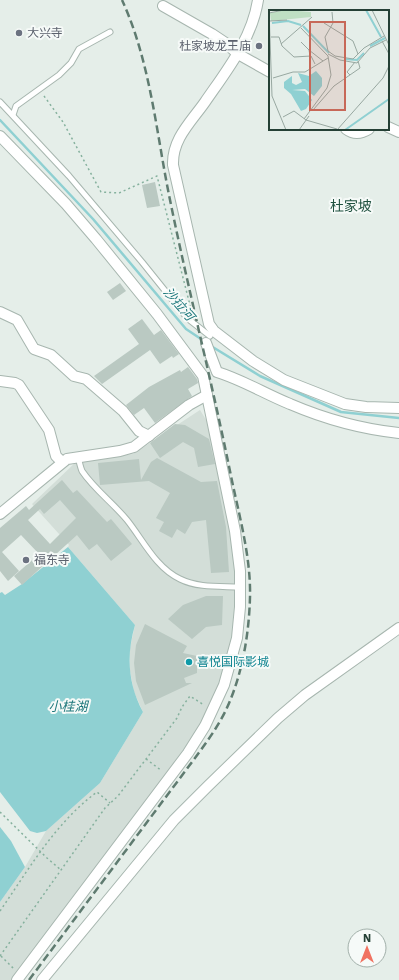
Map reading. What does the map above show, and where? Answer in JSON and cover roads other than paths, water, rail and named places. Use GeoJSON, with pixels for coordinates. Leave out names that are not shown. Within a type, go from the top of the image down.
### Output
{"type":"FeatureCollection","features":[{"type":"Feature","properties":{"kind":"street"},"geometry":{"type":"LineString","coordinates":[[258,0],[256,13],[248,36],[238,54],[180,136],[174,152],[173,165],[209,324],[212,364],[217,372],[239,379],[289,404],[337,422],[377,431],[399,433]]}},
{"type":"Feature","properties":{"kind":"street"},"geometry":{"type":"LineString","coordinates":[[163,6],[212,34],[238,54],[269,71]]}},
{"type":"Feature","properties":{"kind":"street"},"geometry":{"type":"LineString","coordinates":[[389,127],[399,132]]}},
{"type":"Feature","properties":{"kind":"street"},"geometry":{"type":"LineString","coordinates":[[348,130],[351,132],[361,133],[367,130]]}},
{"type":"Feature","properties":{"kind":"street"},"geometry":{"type":"LineString","coordinates":[[0,136],[66,204],[196,358],[203,376],[235,531],[240,587],[239,623],[235,649],[224,685],[197,740],[19,978]]}},
{"type":"Feature","properties":{"kind":"street"},"geometry":{"type":"LineString","coordinates":[[0,312],[17,320],[34,349],[50,355],[74,376],[86,379],[123,411],[139,431],[149,436]]}},
{"type":"Feature","properties":{"kind":"street"},"geometry":{"type":"LineString","coordinates":[[196,358],[210,337]]}},
{"type":"Feature","properties":{"kind":"street"},"geometry":{"type":"LineString","coordinates":[[210,337],[284,380],[345,404],[366,407],[399,408]]}},
{"type":"Feature","properties":{"kind":"street"},"geometry":{"type":"LineString","coordinates":[[0,381],[15,382],[19,385],[49,430],[56,456],[62,462]]}},
{"type":"Feature","properties":{"kind":"street"},"geometry":{"type":"LineString","coordinates":[[0,514],[62,462],[78,456],[127,450],[149,436],[189,405],[207,395]]}},
{"type":"Feature","properties":{"kind":"street"},"geometry":{"type":"LineString","coordinates":[[42,980],[174,820],[203,791],[278,718],[305,695],[399,628]]}},
{"type":"Feature","properties":{"kind":"lane"},"geometry":{"type":"LineString","coordinates":[[13,116],[16,106],[71,63],[79,49],[110,32]]}},
{"type":"Feature","properties":{"kind":"lane"},"geometry":{"type":"LineString","coordinates":[[0,102],[69,176],[187,318],[210,337]]}},
{"type":"Feature","properties":{"kind":"lane"},"geometry":{"type":"LineString","coordinates":[[78,456],[81,469],[89,480],[127,520],[156,558],[168,571],[180,579],[196,584],[240,587]]}},
{"type":"Feature","properties":{"kind":"water","name":"小桂湖"},"geometry":{"type":"Polygon","coordinates":[[[68,547],[135,625],[130,648],[130,670],[134,691],[143,712],[100,783],[46,831],[37,833],[30,831],[0,792],[0,593],[2,592],[5,595],[22,584],[68,547]]]}},
{"type":"Feature","properties":{"kind":"water"},"geometry":{"type":"Polygon","coordinates":[[[0,827],[11,841],[25,867],[0,902],[0,827]]]}},
{"type":"Feature","properties":{"kind":"waterway","name":"沙拉河"},"geometry":{"type":"LineString","coordinates":[[0,120],[93,219],[186,329],[204,341]]}},
{"type":"Feature","properties":{"kind":"waterway","name":"沙拉河"},"geometry":{"type":"LineString","coordinates":[[211,346],[260,376],[341,412],[399,418]]}},
{"type":"Feature","properties":{"kind":"railway"},"geometry":{"type":"LineString","coordinates":[[29,980],[195,758],[218,724],[225,712],[236,685],[244,656],[248,626],[250,582],[244,536],[176,230],[146,71],[132,23],[122,0]]}},
{"type":"Feature","properties":{"kind":"place","name":"大兴寺"},"geometry":{"type":"Point","coordinates":[19,33]}},
{"type":"Feature","properties":{"kind":"place","name":"杜家坡龙王庙"},"geometry":{"type":"Point","coordinates":[259,46]}},
{"type":"Feature","properties":{"kind":"place","name":"福东寺"},"geometry":{"type":"Point","coordinates":[26,560]}},
{"type":"Feature","properties":{"kind":"place","name":"喜悦国际影城"},"geometry":{"type":"Point","coordinates":[189,662]}},
{"type":"Feature","properties":{"kind":"district","name":"杜家坡"},"geometry":{"type":"Point","coordinates":[351,206]}}]}
